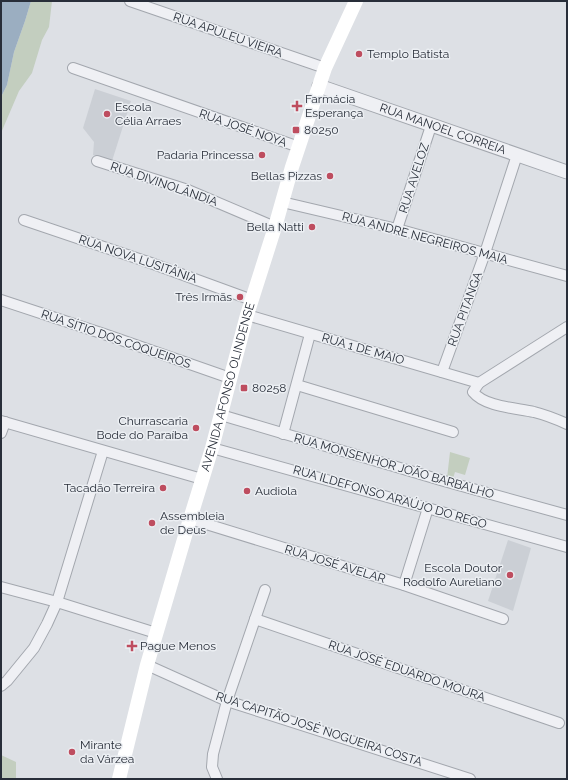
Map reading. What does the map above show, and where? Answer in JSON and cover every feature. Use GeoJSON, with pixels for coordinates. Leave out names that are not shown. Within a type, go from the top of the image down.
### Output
{"type":"FeatureCollection","features":[{"type":"Feature","properties":{"kind":"main road","name":"AVENIDA AFONSO OLINDENSE"},"geometry":{"type":"LineString","coordinates":[[119,779],[147,665],[212,448],[252,300],[325,68],[356,1]]}},
{"type":"Feature","properties":{"kind":"street","name":"RUA APULEU VIEIRA"},"geometry":{"type":"LineString","coordinates":[[130,1],[325,68]]}},
{"type":"Feature","properties":{"kind":"street","name":"RUA JOSÉ NOYA"},"geometry":{"type":"LineString","coordinates":[[73,68],[299,147]]}},
{"type":"Feature","properties":{"kind":"street","name":"RUA MANOEL CORREIA"},"geometry":{"type":"LineString","coordinates":[[319,86],[567,172]]}},
{"type":"Feature","properties":{"kind":"street","name":"RUA AVELOZ"},"geometry":{"type":"LineString","coordinates":[[397,229],[431,126]]}},
{"type":"Feature","properties":{"kind":"street","name":"RUA PITANGA"},"geometry":{"type":"LineString","coordinates":[[442,372],[485,253],[517,155]]}},
{"type":"Feature","properties":{"kind":"street","name":"RUA DIVINOLÂNDIA"},"geometry":{"type":"LineString","coordinates":[[98,162],[188,190],[276,227]]}},
{"type":"Feature","properties":{"kind":"street","name":"RUA ANDRE NEGREIROS MAIA"},"geometry":{"type":"LineString","coordinates":[[282,202],[397,229],[567,276]]}},
{"type":"Feature","properties":{"kind":"street","name":"RUA NOVA LUSITÂNIA"},"geometry":{"type":"LineString","coordinates":[[24,220],[252,300]]}},
{"type":"Feature","properties":{"kind":"street","name":"RUA SÍTIO DOS COQUEIROS"},"geometry":{"type":"LineString","coordinates":[[1,300],[230,378]]}},
{"type":"Feature","properties":{"kind":"street","name":"RUA 1 DE MAIO"},"geometry":{"type":"LineString","coordinates":[[248,315],[479,383]]}},
{"type":"Feature","properties":{"kind":"street"},"geometry":{"type":"LineString","coordinates":[[567,327],[479,383],[473,392],[476,396],[482,399],[506,407],[550,417],[567,424]]}},
{"type":"Feature","properties":{"kind":"street"},"geometry":{"type":"LineString","coordinates":[[284,434],[310,334]]}},
{"type":"Feature","properties":{"kind":"street"},"geometry":{"type":"LineString","coordinates":[[297,385],[453,432]]}},
{"type":"Feature","properties":{"kind":"street","name":"RUA MONSENHOR JOÃO BARBALHO"},"geometry":{"type":"LineString","coordinates":[[221,415],[444,481],[567,515]]}},
{"type":"Feature","properties":{"kind":"street"},"geometry":{"type":"LineString","coordinates":[[1,433],[3,421],[202,479]]}},
{"type":"Feature","properties":{"kind":"street","name":"RUA ILDEFONSO ARAÚJO DO REGO"},"geometry":{"type":"LineString","coordinates":[[212,448],[567,547]]}},
{"type":"Feature","properties":{"kind":"street"},"geometry":{"type":"LineString","coordinates":[[1,686],[7,681],[34,648],[57,602],[103,451]]}},
{"type":"Feature","properties":{"kind":"street"},"geometry":{"type":"LineString","coordinates":[[404,585],[428,508]]}},
{"type":"Feature","properties":{"kind":"street","name":"RUA JOSÉ AVELAR"},"geometry":{"type":"LineString","coordinates":[[190,519],[404,585],[503,619]]}},
{"type":"Feature","properties":{"kind":"street"},"geometry":{"type":"LineString","coordinates":[[1,587],[57,602],[156,633]]}},
{"type":"Feature","properties":{"kind":"street"},"geometry":{"type":"LineString","coordinates":[[217,779],[212,767],[213,754],[227,701],[265,590]]}},
{"type":"Feature","properties":{"kind":"street","name":"RUA JOSÉ EDUARDO MOURA"},"geometry":{"type":"LineString","coordinates":[[255,620],[559,723]]}},
{"type":"Feature","properties":{"kind":"street","name":"RUA CAPITÃO JOSÉ NOGUEIRA COSTA"},"geometry":{"type":"LineString","coordinates":[[147,665],[227,701],[470,779]]}},
{"type":"Feature","properties":{"kind":"shaded area","name":"Escola Célia Arraes"},"geometry":{"type":"Polygon","coordinates":[[[95,89],[131,101],[112,161],[93,155],[94,142],[83,128],[95,89]]]}},
{"type":"Feature","properties":{"kind":"shaded area","name":"Escola Doutor Rodolfo Aureliano"},"geometry":{"type":"Polygon","coordinates":[[[508,540],[531,548],[513,611],[488,601],[508,540]]]}},
{"type":"Feature","properties":{"kind":"green space"},"geometry":{"type":"Polygon","coordinates":[[[31,1],[52,1],[49,27],[42,40],[32,73],[19,91],[1,133],[1,97],[7,85],[14,52],[31,1]]]}},
{"type":"Feature","properties":{"kind":"green space"},"geometry":{"type":"Polygon","coordinates":[[[450,452],[470,458],[465,475],[455,472],[452,482],[447,478],[450,452]]]}},
{"type":"Feature","properties":{"kind":"green space"},"geometry":{"type":"Polygon","coordinates":[[[1,755],[16,762],[16,779],[1,779],[1,755]]]}},
{"type":"Feature","properties":{"kind":"water"},"geometry":{"type":"Polygon","coordinates":[[[1,1],[31,1],[14,52],[7,85],[1,97],[1,1]]]}},
{"type":"Feature","properties":{"kind":"place","name":"Templo Batista"},"geometry":{"type":"Point","coordinates":[359,54]}},
{"type":"Feature","properties":{"kind":"place","name":"Farmácia Esperança"},"geometry":{"type":"Point","coordinates":[297,106]}},
{"type":"Feature","properties":{"kind":"place","name":"Escola Célia Arraes"},"geometry":{"type":"Point","coordinates":[107,114]}},
{"type":"Feature","properties":{"kind":"place","name":"80250"},"geometry":{"type":"Point","coordinates":[296,130]}},
{"type":"Feature","properties":{"kind":"place","name":"Padaria Princessa"},"geometry":{"type":"Point","coordinates":[262,155]}},
{"type":"Feature","properties":{"kind":"place","name":"Bellas Pizzas"},"geometry":{"type":"Point","coordinates":[330,176]}},
{"type":"Feature","properties":{"kind":"place","name":"Bella Natti"},"geometry":{"type":"Point","coordinates":[312,227]}},
{"type":"Feature","properties":{"kind":"place","name":"Três Irmãs"},"geometry":{"type":"Point","coordinates":[240,297]}},
{"type":"Feature","properties":{"kind":"place","name":"80258"},"geometry":{"type":"Point","coordinates":[244,388]}},
{"type":"Feature","properties":{"kind":"place","name":"Churrascaria Bode do Paraíba"},"geometry":{"type":"Point","coordinates":[196,428]}},
{"type":"Feature","properties":{"kind":"place","name":"Tacadão Terreira"},"geometry":{"type":"Point","coordinates":[163,488]}},
{"type":"Feature","properties":{"kind":"place","name":"Audiola"},"geometry":{"type":"Point","coordinates":[247,491]}},
{"type":"Feature","properties":{"kind":"place","name":"Assembleia de Deus"},"geometry":{"type":"Point","coordinates":[152,523]}},
{"type":"Feature","properties":{"kind":"place","name":"Escola Doutor Rodolfo Aureliano"},"geometry":{"type":"Point","coordinates":[510,575]}},
{"type":"Feature","properties":{"kind":"place","name":"Pague Menos"},"geometry":{"type":"Point","coordinates":[132,646]}},
{"type":"Feature","properties":{"kind":"place","name":"Mirante da Várzea"},"geometry":{"type":"Point","coordinates":[72,752]}}]}
